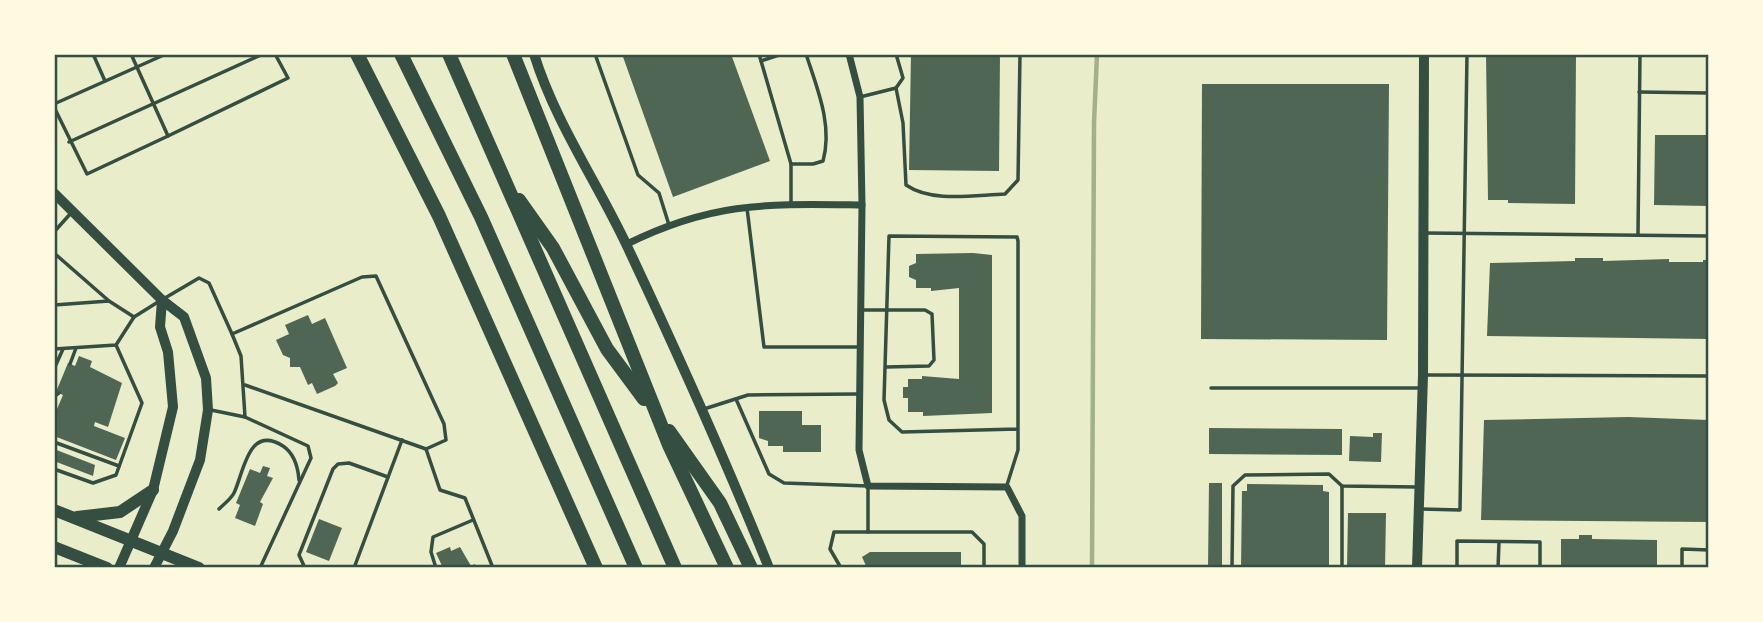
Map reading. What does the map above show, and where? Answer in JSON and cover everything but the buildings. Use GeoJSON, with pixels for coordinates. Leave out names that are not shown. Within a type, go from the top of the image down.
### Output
{"type":"FeatureCollection","features":[{"type":"Feature","properties":{"kind":"highway"},"geometry":{"type":"LineString","coordinates":[[357,54],[439,216],[596,568]]}},
{"type":"Feature","properties":{"kind":"highway"},"geometry":{"type":"LineString","coordinates":[[401,54],[481,217],[636,568]]}},
{"type":"Feature","properties":{"kind":"highway"},"geometry":{"type":"LineString","coordinates":[[449,54],[676,568]]}},
{"type":"Feature","properties":{"kind":"highway"},"geometry":{"type":"LineString","coordinates":[[513,54],[669,445],[727,568]]}},
{"type":"Feature","properties":{"kind":"highway"},"geometry":{"type":"LineString","coordinates":[[499,171],[553,248],[607,349],[695,464],[720,503],[751,568]]}},
{"type":"Feature","properties":{"kind":"main road"},"geometry":{"type":"LineString","coordinates":[[534,54],[545,86],[626,244],[702,410],[769,568]]}},
{"type":"Feature","properties":{"kind":"main road"},"geometry":{"type":"LineString","coordinates":[[72,517],[120,512],[153,490]]}},
{"type":"Feature","properties":{"kind":"main road"},"geometry":{"type":"LineString","coordinates":[[54,510],[199,568]]}},
{"type":"Feature","properties":{"kind":"main road"},"geometry":{"type":"LineString","coordinates":[[60,549],[77,568]]}},
{"type":"Feature","properties":{"kind":"main road"},"geometry":{"type":"LineString","coordinates":[[60,549],[107,568]]}},
{"type":"Feature","properties":{"kind":"street"},"geometry":{"type":"LineString","coordinates":[[849,54],[860,97],[862,205],[859,450],[868,486],[1007,488],[1022,516],[1022,568]]}},
{"type":"Feature","properties":{"kind":"street"},"geometry":{"type":"LineString","coordinates":[[1417,568],[1423,388],[1424,54]]}},
{"type":"Feature","properties":{"kind":"street"},"geometry":{"type":"LineString","coordinates":[[54,193],[162,300],[184,317],[197,346],[206,378],[208,410],[200,460],[154,568]]}},
{"type":"Feature","properties":{"kind":"street"},"geometry":{"type":"LineString","coordinates":[[626,244],[669,225],[725,208],[791,204],[862,205]]}},
{"type":"Feature","properties":{"kind":"street"},"geometry":{"type":"LineString","coordinates":[[119,568],[153,490],[173,407],[168,352],[160,327],[162,300]]}},
{"type":"Feature","properties":{"kind":"lane"},"geometry":{"type":"LineString","coordinates":[[93,54],[105,82]]}},
{"type":"Feature","properties":{"kind":"lane"},"geometry":{"type":"LineString","coordinates":[[131,54],[168,136]]}},
{"type":"Feature","properties":{"kind":"lane"},"geometry":{"type":"LineString","coordinates":[[166,54],[54,106],[69,142],[87,174],[288,78],[275,54]]}},
{"type":"Feature","properties":{"kind":"lane"},"geometry":{"type":"LineString","coordinates":[[69,142],[263,54]]}},
{"type":"Feature","properties":{"kind":"lane"},"geometry":{"type":"LineString","coordinates":[[595,54],[638,175],[659,193],[669,225]]}},
{"type":"Feature","properties":{"kind":"lane"},"geometry":{"type":"LineString","coordinates":[[759,54],[791,164],[791,204]]}},
{"type":"Feature","properties":{"kind":"lane"},"geometry":{"type":"LineString","coordinates":[[761,61],[782,54]]}},
{"type":"Feature","properties":{"kind":"lane"},"geometry":{"type":"LineString","coordinates":[[791,164],[823,161],[826,148],[822,100],[806,54]]}},
{"type":"Feature","properties":{"kind":"lane"},"geometry":{"type":"LineString","coordinates":[[860,97],[896,88],[903,78],[896,54]]}},
{"type":"Feature","properties":{"kind":"lane"},"geometry":{"type":"LineString","coordinates":[[896,88],[902,112],[906,184],[916,191],[936,195],[1004,194],[1018,180],[1020,54]]}},
{"type":"Feature","properties":{"kind":"lane"},"geometry":{"type":"LineString","coordinates":[[1419,509],[1460,510],[1466,54]]}},
{"type":"Feature","properties":{"kind":"lane"},"geometry":{"type":"LineString","coordinates":[[1638,235],[1640,54]]}},
{"type":"Feature","properties":{"kind":"lane"},"geometry":{"type":"LineString","coordinates":[[1639,92],[1709,93]]}},
{"type":"Feature","properties":{"kind":"lane"},"geometry":{"type":"LineString","coordinates":[[747,206],[764,347],[860,347]]}},
{"type":"Feature","properties":{"kind":"lane"},"geometry":{"type":"LineString","coordinates":[[54,232],[72,212]]}},
{"type":"Feature","properties":{"kind":"lane"},"geometry":{"type":"LineString","coordinates":[[1422,233],[1709,236]]}},
{"type":"Feature","properties":{"kind":"lane"},"geometry":{"type":"LineString","coordinates":[[1007,488],[1018,450],[1018,429],[1017,237],[889,236],[884,400],[889,421],[902,432],[1018,429]]}},
{"type":"Feature","properties":{"kind":"lane"},"geometry":{"type":"LineString","coordinates":[[54,253],[109,301],[134,317]]}},
{"type":"Feature","properties":{"kind":"lane"},"geometry":{"type":"LineString","coordinates":[[232,334],[362,277],[376,275],[444,424],[446,440],[426,449],[245,385]]}},
{"type":"Feature","properties":{"kind":"lane"},"geometry":{"type":"LineString","coordinates":[[116,345],[134,317],[199,278],[209,283],[241,356],[245,416]]}},
{"type":"Feature","properties":{"kind":"lane"},"geometry":{"type":"LineString","coordinates":[[54,305],[109,301]]}},
{"type":"Feature","properties":{"kind":"lane"},"geometry":{"type":"LineString","coordinates":[[861,310],[925,310],[932,314],[934,360],[929,366],[886,367]]}},
{"type":"Feature","properties":{"kind":"lane"},"geometry":{"type":"LineString","coordinates":[[54,349],[116,345]]}},
{"type":"Feature","properties":{"kind":"lane"},"geometry":{"type":"LineString","coordinates":[[54,469],[93,483],[116,475],[142,403],[116,345]]}},
{"type":"Feature","properties":{"kind":"lane"},"geometry":{"type":"LineString","coordinates":[[70,364],[76,348]]}},
{"type":"Feature","properties":{"kind":"lane"},"geometry":{"type":"LineString","coordinates":[[54,369],[63,349]]}},
{"type":"Feature","properties":{"kind":"lane"},"geometry":{"type":"LineString","coordinates":[[1423,375],[1709,376]]}},
{"type":"Feature","properties":{"kind":"lane"},"geometry":{"type":"LineString","coordinates":[[1211,388],[1423,388]]}},
{"type":"Feature","properties":{"kind":"lane"},"geometry":{"type":"LineString","coordinates":[[702,410],[748,395],[859,394]]}},
{"type":"Feature","properties":{"kind":"lane"},"geometry":{"type":"LineString","coordinates":[[736,399],[769,474],[784,483],[868,486],[868,532]]}},
{"type":"Feature","properties":{"kind":"lane"},"geometry":{"type":"LineString","coordinates":[[208,410],[245,416],[308,446],[311,458],[260,568]]}},
{"type":"Feature","properties":{"kind":"lane"},"geometry":{"type":"LineString","coordinates":[[354,568],[402,440]]}},
{"type":"Feature","properties":{"kind":"lane"},"geometry":{"type":"LineString","coordinates":[[219,509],[233,495],[249,450],[262,441],[284,446],[293,456],[299,482]]}},
{"type":"Feature","properties":{"kind":"lane"},"geometry":{"type":"LineString","coordinates":[[54,442],[119,466]]}},
{"type":"Feature","properties":{"kind":"lane"},"geometry":{"type":"LineString","coordinates":[[426,449],[440,490],[465,498],[494,568]]}},
{"type":"Feature","properties":{"kind":"lane"},"geometry":{"type":"LineString","coordinates":[[306,568],[299,555],[333,469],[338,464],[349,463],[388,477]]}},
{"type":"Feature","properties":{"kind":"lane"},"geometry":{"type":"LineString","coordinates":[[1232,568],[1233,486],[1245,475],[1329,474],[1342,486],[1419,487]]}},
{"type":"Feature","properties":{"kind":"lane"},"geometry":{"type":"LineString","coordinates":[[1342,486],[1342,568]]}},
{"type":"Feature","properties":{"kind":"lane"},"geometry":{"type":"LineString","coordinates":[[436,568],[431,552],[433,537],[474,520]]}},
{"type":"Feature","properties":{"kind":"lane"},"geometry":{"type":"LineString","coordinates":[[841,568],[830,549],[834,532],[972,532],[985,544],[984,568]]}},
{"type":"Feature","properties":{"kind":"lane"},"geometry":{"type":"LineString","coordinates":[[1457,568],[1457,541],[1540,542],[1540,568]]}},
{"type":"Feature","properties":{"kind":"lane"},"geometry":{"type":"LineString","coordinates":[[1498,568],[1499,541]]}},
{"type":"Feature","properties":{"kind":"lane"},"geometry":{"type":"LineString","coordinates":[[1682,568],[1682,550],[1709,550]]}},
{"type":"Feature","properties":{"kind":"waterway"},"geometry":{"type":"LineString","coordinates":[[1092,568],[1094,123],[1097,54]]}}]}
